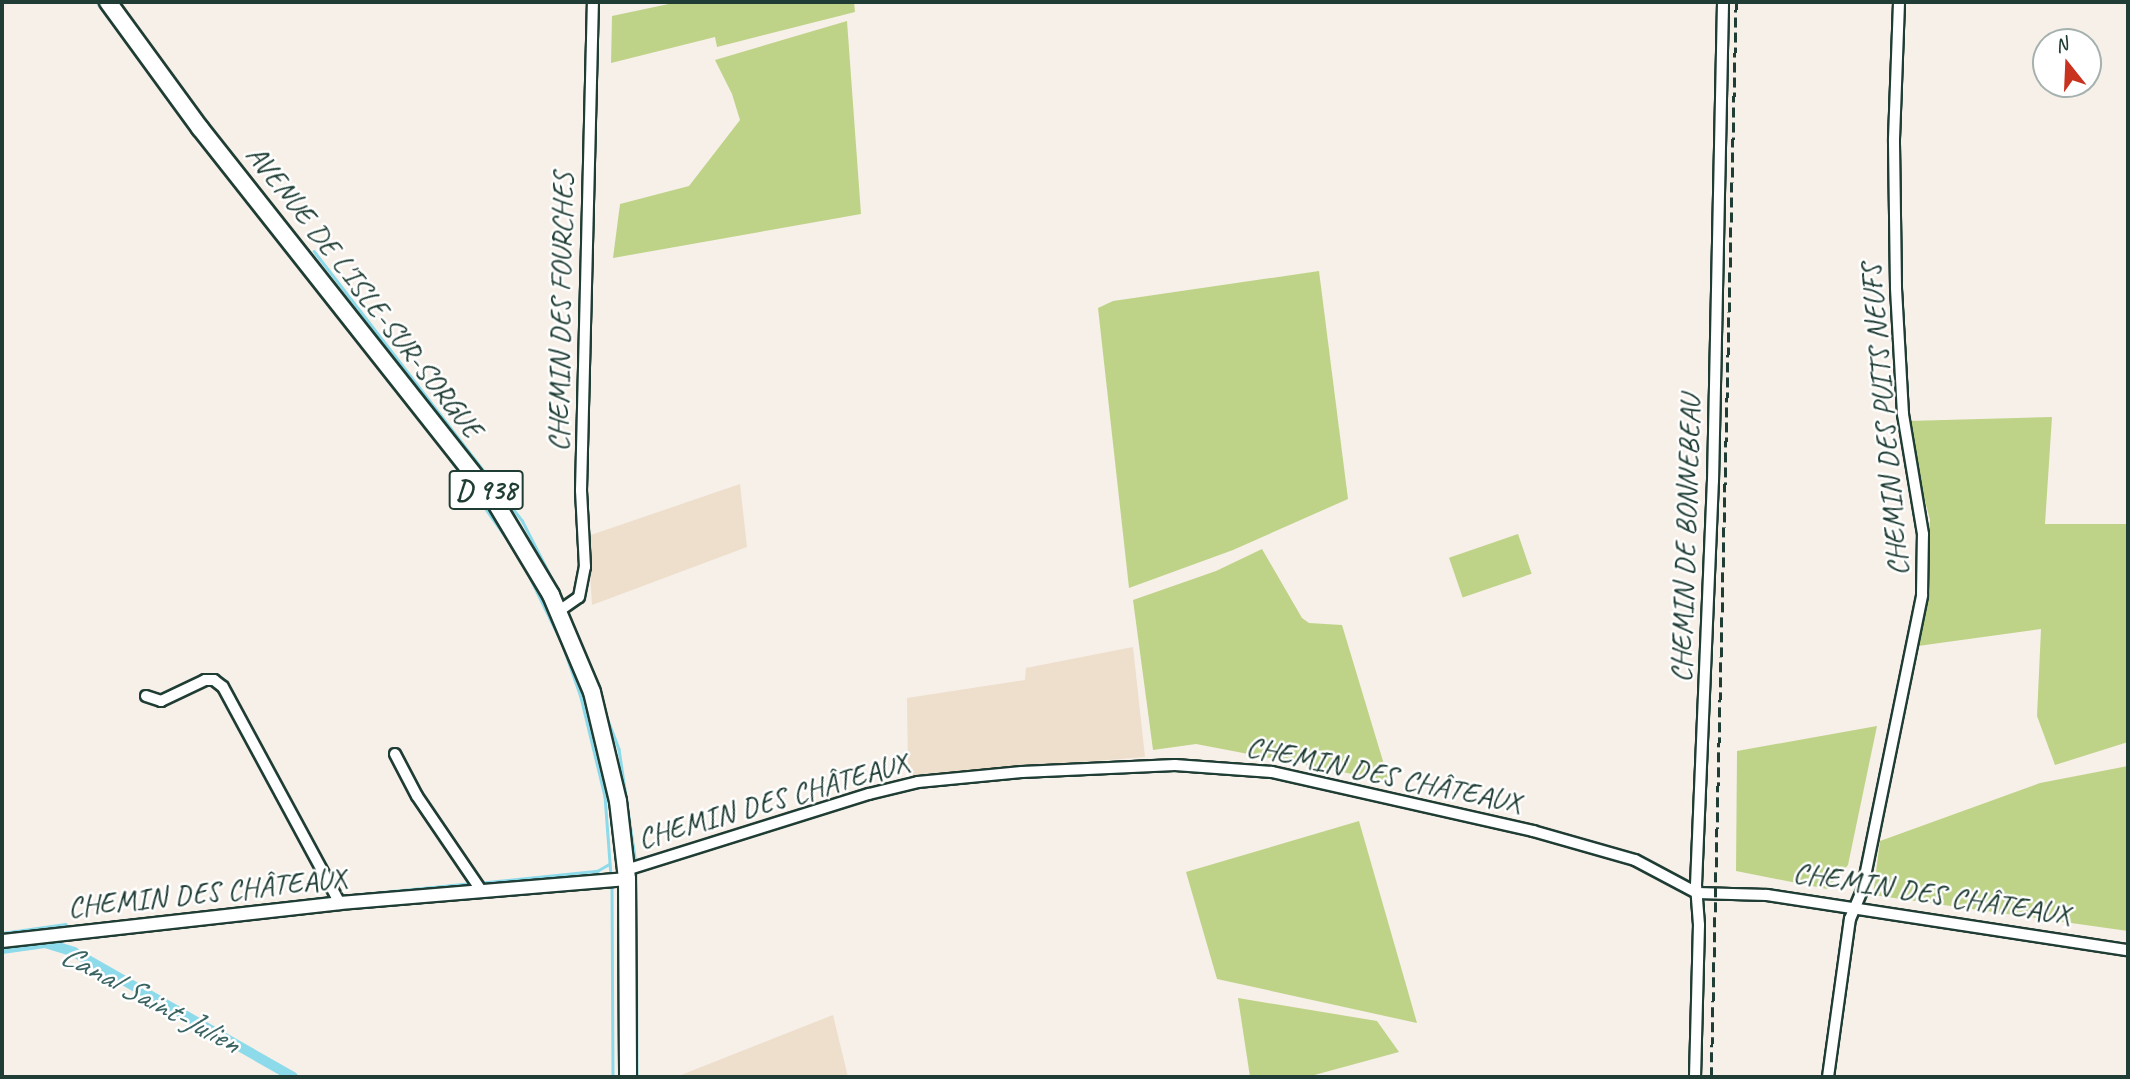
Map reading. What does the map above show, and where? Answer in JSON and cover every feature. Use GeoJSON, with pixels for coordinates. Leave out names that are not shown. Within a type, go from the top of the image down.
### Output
{"type":"FeatureCollection","features":[{"type":"Feature","properties":{"kind":"main road","name":"AVENUE DE L'ISLE-SUR-SORGUE"},"geometry":{"type":"LineString","coordinates":[[108,2],[200,128],[494,500],[524,545],[559,611],[599,716],[618,802],[626,874],[628,1077]]}},
{"type":"Feature","properties":{"kind":"street","name":"CHEMIN DES FOURCHES"},"geometry":{"type":"LineString","coordinates":[[559,611],[579,597],[585,568],[581,490],[593,2]]}},
{"type":"Feature","properties":{"kind":"street","name":"CHEMIN DE BONNEBEAU"},"geometry":{"type":"LineString","coordinates":[[1695,1077],[1697,893],[1713,481],[1723,2]]}},
{"type":"Feature","properties":{"kind":"street","name":"CHEMIN DES PUITS NEUFS"},"geometry":{"type":"LineString","coordinates":[[1828,1077],[1854,908],[1871,848],[1919,608],[1924,562],[1899,370],[1894,139],[1899,2]]}},
{"type":"Feature","properties":{"kind":"street"},"geometry":{"type":"LineString","coordinates":[[146,696],[161,701],[205,680],[214,680],[223,687],[340,903]]}},
{"type":"Feature","properties":{"kind":"street"},"geometry":{"type":"LineString","coordinates":[[395,754],[417,796],[481,890]]}},
{"type":"Feature","properties":{"kind":"street","name":"CHEMIN DES CHÂTEAUX"},"geometry":{"type":"LineString","coordinates":[[2,941],[626,874],[869,794],[918,782],[1022,772],[1175,765],[1272,772],[1533,831],[1635,860],[1697,893],[1767,895],[2128,950]]}},
{"type":"Feature","properties":{"kind":"shaded area"},"geometry":{"type":"Polygon","coordinates":[[[740,484],[747,547],[592,605],[588,536],[740,484]]]}},
{"type":"Feature","properties":{"kind":"shaded area"},"geometry":{"type":"Polygon","coordinates":[[[1133,647],[1145,757],[908,776],[907,698],[1025,680],[1026,668],[1133,647]]]}},
{"type":"Feature","properties":{"kind":"shaded area"},"geometry":{"type":"Polygon","coordinates":[[[833,1015],[848,1077],[676,1077],[833,1015]]]}},
{"type":"Feature","properties":{"kind":"green space"},"geometry":{"type":"Polygon","coordinates":[[[678,2],[854,2],[855,12],[717,47],[715,37],[611,63],[612,16],[678,2]]]}},
{"type":"Feature","properties":{"kind":"green space"},"geometry":{"type":"Polygon","coordinates":[[[847,21],[861,214],[613,258],[620,204],[689,186],[740,120],[732,94],[715,60],[847,21]]]}},
{"type":"Feature","properties":{"kind":"green space"},"geometry":{"type":"Polygon","coordinates":[[[1319,271],[1348,499],[1233,550],[1129,588],[1098,308],[1113,301],[1319,271]]]}},
{"type":"Feature","properties":{"kind":"green space"},"geometry":{"type":"Polygon","coordinates":[[[2052,417],[2045,524],[2128,524],[2128,742],[2055,765],[2037,716],[2041,629],[1918,646],[1930,520],[1913,454],[1908,421],[2052,417]]]}},
{"type":"Feature","properties":{"kind":"green space"},"geometry":{"type":"Polygon","coordinates":[[[1518,534],[1532,574],[1463,597],[1449,558],[1518,534]]]}},
{"type":"Feature","properties":{"kind":"green space"},"geometry":{"type":"Polygon","coordinates":[[[1262,549],[1302,618],[1309,623],[1342,625],[1389,781],[1196,744],[1153,750],[1133,600],[1216,571],[1262,549]]]}},
{"type":"Feature","properties":{"kind":"green space"},"geometry":{"type":"Polygon","coordinates":[[[1877,726],[1848,865],[1827,889],[1736,871],[1737,751],[1877,726]]]}},
{"type":"Feature","properties":{"kind":"green space"},"geometry":{"type":"Polygon","coordinates":[[[2128,766],[2128,931],[1873,895],[1880,841],[2040,783],[2128,766]]]}},
{"type":"Feature","properties":{"kind":"green space"},"geometry":{"type":"Polygon","coordinates":[[[1359,821],[1417,1023],[1217,979],[1186,872],[1359,821]]]}},
{"type":"Feature","properties":{"kind":"green space"},"geometry":{"type":"Polygon","coordinates":[[[1238,998],[1377,1021],[1399,1052],[1307,1077],[1250,1077],[1238,998]]]}},
{"type":"Feature","properties":{"kind":"waterway"},"geometry":{"type":"LineString","coordinates":[[97,2],[187,123]]}},
{"type":"Feature","properties":{"kind":"waterway"},"geometry":{"type":"LineString","coordinates":[[314,251],[522,520],[564,602]]}},
{"type":"Feature","properties":{"kind":"waterway"},"geometry":{"type":"LineString","coordinates":[[436,439],[511,544]]}},
{"type":"Feature","properties":{"kind":"waterway"},"geometry":{"type":"LineString","coordinates":[[524,565],[562,643],[581,697],[605,796],[611,875]]}},
{"type":"Feature","properties":{"kind":"waterway"},"geometry":{"type":"LineString","coordinates":[[566,608],[576,635]]}},
{"type":"Feature","properties":{"kind":"waterway"},"geometry":{"type":"LineString","coordinates":[[603,707],[619,749],[636,864]]}},
{"type":"Feature","properties":{"kind":"waterway"},"geometry":{"type":"LineString","coordinates":[[478,883],[597,871],[609,864]]}},
{"type":"Feature","properties":{"kind":"waterway"},"geometry":{"type":"LineString","coordinates":[[636,871],[637,1077]]}},
{"type":"Feature","properties":{"kind":"waterway"},"geometry":{"type":"LineString","coordinates":[[342,896],[472,883]]}},
{"type":"Feature","properties":{"kind":"waterway"},"geometry":{"type":"LineString","coordinates":[[612,885],[613,1077]]}},
{"type":"Feature","properties":{"kind":"waterway"},"geometry":{"type":"LineString","coordinates":[[2,933],[65,924]]}},
{"type":"Feature","properties":{"kind":"waterway","name":"Canal Saint-Julien"},"geometry":{"type":"LineString","coordinates":[[2,949],[45,943],[74,952],[293,1077]]}},
{"type":"Feature","properties":{"kind":"railway"},"geometry":{"type":"LineString","coordinates":[[1711,1077],[1736,2]]}}]}
